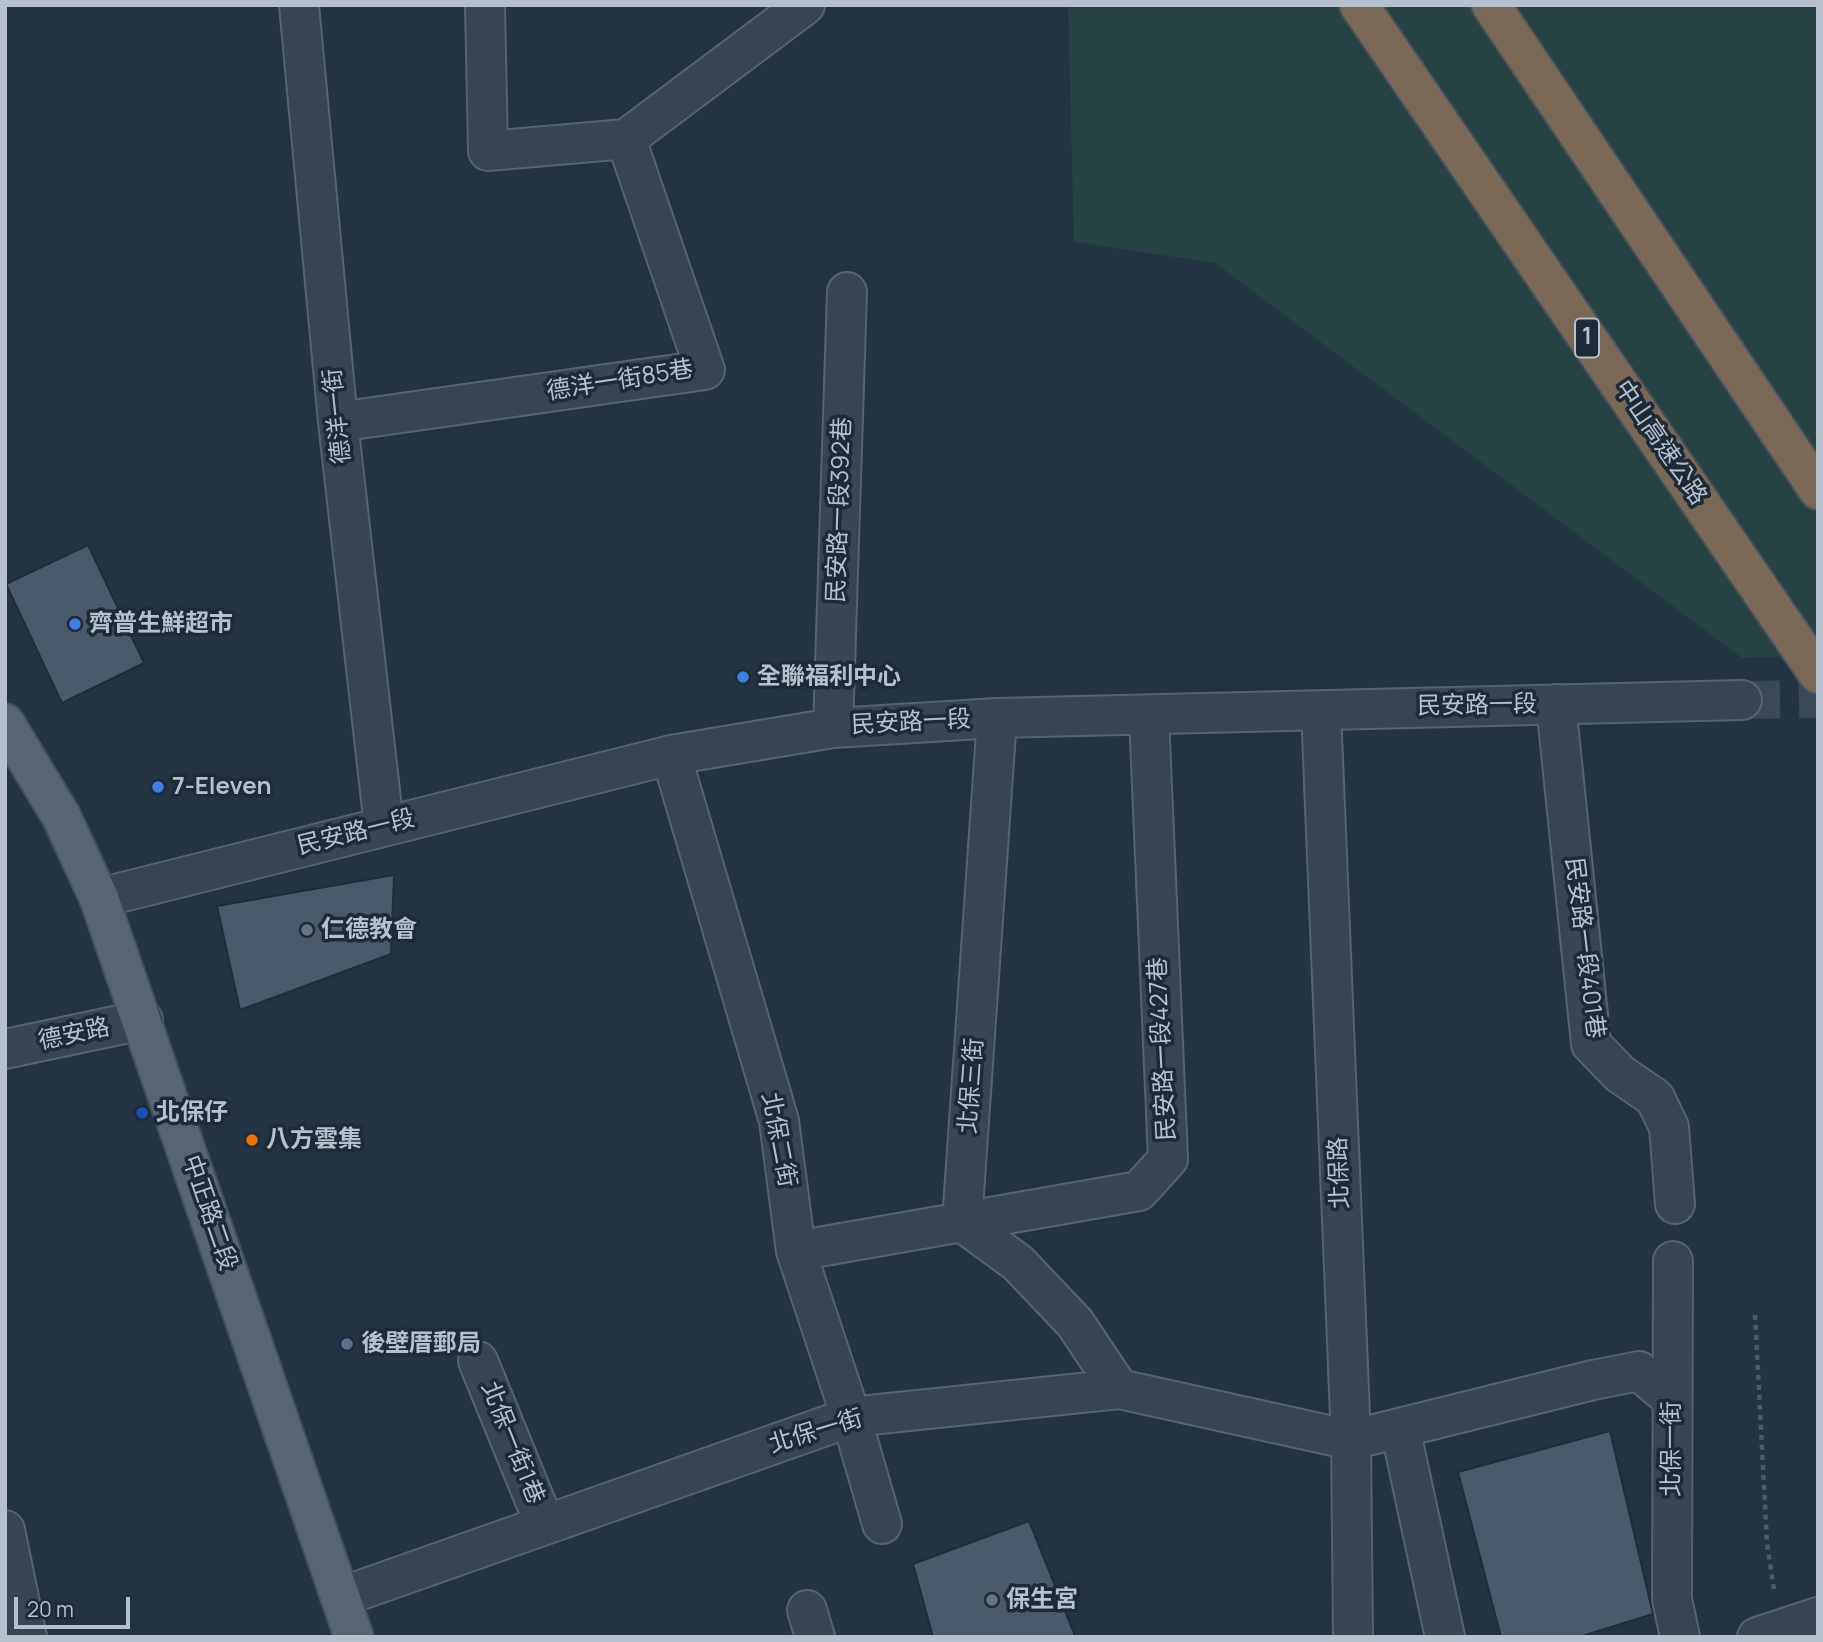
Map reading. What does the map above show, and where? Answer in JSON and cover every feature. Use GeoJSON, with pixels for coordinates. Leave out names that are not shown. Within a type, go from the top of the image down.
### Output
{"type":"FeatureCollection","features":[{"type":"Feature","properties":{"kind":"highway","name":"中山高速公路"},"geometry":{"type":"LineString","coordinates":[[1359,5],[1817,672]]}},
{"type":"Feature","properties":{"kind":"highway"},"geometry":{"type":"LineString","coordinates":[[1492,5],[1818,491]]}},
{"type":"Feature","properties":{"kind":"main road","name":"中正路二段"},"geometry":{"type":"LineString","coordinates":[[5,723],[61,816],[99,898],[354,1637]]}},
{"type":"Feature","properties":{"kind":"street","name":"德洋一街"},"geometry":{"type":"LineString","coordinates":[[299,5],[338,422],[384,826]]}},
{"type":"Feature","properties":{"kind":"street"},"geometry":{"type":"LineString","coordinates":[[485,5],[488,151],[626,139],[805,5]]}},
{"type":"Feature","properties":{"kind":"street","name":"德洋一街85巷"},"geometry":{"type":"LineString","coordinates":[[338,422],[705,370],[626,139]]}},
{"type":"Feature","properties":{"kind":"street","name":"民安路一段392巷"},"geometry":{"type":"LineString","coordinates":[[833,728],[847,292]]}},
{"type":"Feature","properties":{"kind":"street","name":"民安路一段"},"geometry":{"type":"LineString","coordinates":[[99,898],[671,755],[833,728],[997,718],[1742,701]]}},
{"type":"Feature","properties":{"kind":"street","name":"民安路一段401巷"},"geometry":{"type":"LineString","coordinates":[[1556,704],[1591,1044],[1620,1073],[1655,1098],[1669,1127],[1675,1204]]}},
{"type":"Feature","properties":{"kind":"street","name":"北保路"},"geometry":{"type":"LineString","coordinates":[[1321,709],[1351,1440],[1353,1637]]}},
{"type":"Feature","properties":{"kind":"street","name":"民安路一段427巷"},"geometry":{"type":"LineString","coordinates":[[796,1251],[1139,1191],[1168,1159],[1149,716]]}},
{"type":"Feature","properties":{"kind":"street","name":"北保三街"},"geometry":{"type":"LineString","coordinates":[[962,1222],[997,718]]}},
{"type":"Feature","properties":{"kind":"street","name":"北保二街"},"geometry":{"type":"LineString","coordinates":[[671,755],[779,1121],[796,1251],[851,1417],[882,1524]]}},
{"type":"Feature","properties":{"kind":"street","name":"德安路"},"geometry":{"type":"LineString","coordinates":[[5,1049],[143,1020]]}},
{"type":"Feature","properties":{"kind":"street"},"geometry":{"type":"LineString","coordinates":[[962,1222],[1018,1263],[1075,1323],[1119,1389]]}},
{"type":"Feature","properties":{"kind":"street","name":"北保一街"},"geometry":{"type":"LineString","coordinates":[[1673,1261],[1672,1599],[1680,1637]]}},
{"type":"Feature","properties":{"kind":"street","name":"北保一街1巷"},"geometry":{"type":"LineString","coordinates":[[478,1361],[545,1525]]}},
{"type":"Feature","properties":{"kind":"street"},"geometry":{"type":"LineString","coordinates":[[1351,1440],[1639,1371],[1672,1399]]}},
{"type":"Feature","properties":{"kind":"street","name":"北保一街"},"geometry":{"type":"LineString","coordinates":[[341,1597],[851,1417],[1119,1389],[1351,1440]]}},
{"type":"Feature","properties":{"kind":"street"},"geometry":{"type":"LineString","coordinates":[[1400,1428],[1445,1637]]}},
{"type":"Feature","properties":{"kind":"street"},"geometry":{"type":"LineString","coordinates":[[5,1530],[27,1637]]}},
{"type":"Feature","properties":{"kind":"street"},"geometry":{"type":"LineString","coordinates":[[1769,1633],[1818,1617]]}},
{"type":"Feature","properties":{"kind":"path"},"geometry":{"type":"LineString","coordinates":[[1755,1315],[1769,1633]]}},
{"type":"Feature","properties":{"kind":"green space"},"geometry":{"type":"Polygon","coordinates":[[[1068,5],[1818,5],[1818,655],[1742,658],[1215,263],[1074,242],[1068,5]]]}},
{"type":"Feature","properties":{"kind":"building","name":"齊普生鮮超市"},"geometry":{"type":"Polygon","coordinates":[[[88,545],[144,663],[62,703],[6,584],[88,545]]]}},
{"type":"Feature","properties":{"kind":"building","name":"仁德教會"},"geometry":{"type":"Polygon","coordinates":[[[394,875],[391,954],[240,1010],[217,906],[394,875]]]}},
{"type":"Feature","properties":{"kind":"building"},"geometry":{"type":"Polygon","coordinates":[[[1610,1431],[1653,1614],[1579,1637],[1501,1637],[1458,1472],[1610,1431]]]}},
{"type":"Feature","properties":{"kind":"building","name":"保生宮"},"geometry":{"type":"Polygon","coordinates":[[[1029,1521],[1075,1636],[933,1637],[913,1564],[1029,1521]]]}},
{"type":"Feature","properties":{"kind":"tunnel"},"geometry":{"type":"LineString","coordinates":[[1742,700],[1818,699]]}},
{"type":"Feature","properties":{"kind":"place","name":"齊普生鮮超市"},"geometry":{"type":"Point","coordinates":[75,624]}},
{"type":"Feature","properties":{"kind":"place","name":"全聯福利中心"},"geometry":{"type":"Point","coordinates":[743,677]}},
{"type":"Feature","properties":{"kind":"place","name":"7-Eleven"},"geometry":{"type":"Point","coordinates":[158,787]}},
{"type":"Feature","properties":{"kind":"place","name":"仁德教會"},"geometry":{"type":"Point","coordinates":[307,930]}},
{"type":"Feature","properties":{"kind":"place","name":"北保仔"},"geometry":{"type":"Point","coordinates":[142,1113]}},
{"type":"Feature","properties":{"kind":"place","name":"八方雲集"},"geometry":{"type":"Point","coordinates":[252,1140]}},
{"type":"Feature","properties":{"kind":"place","name":"後壁厝郵局"},"geometry":{"type":"Point","coordinates":[347,1344]}},
{"type":"Feature","properties":{"kind":"place","name":"保生宮"},"geometry":{"type":"Point","coordinates":[992,1600]}}]}
